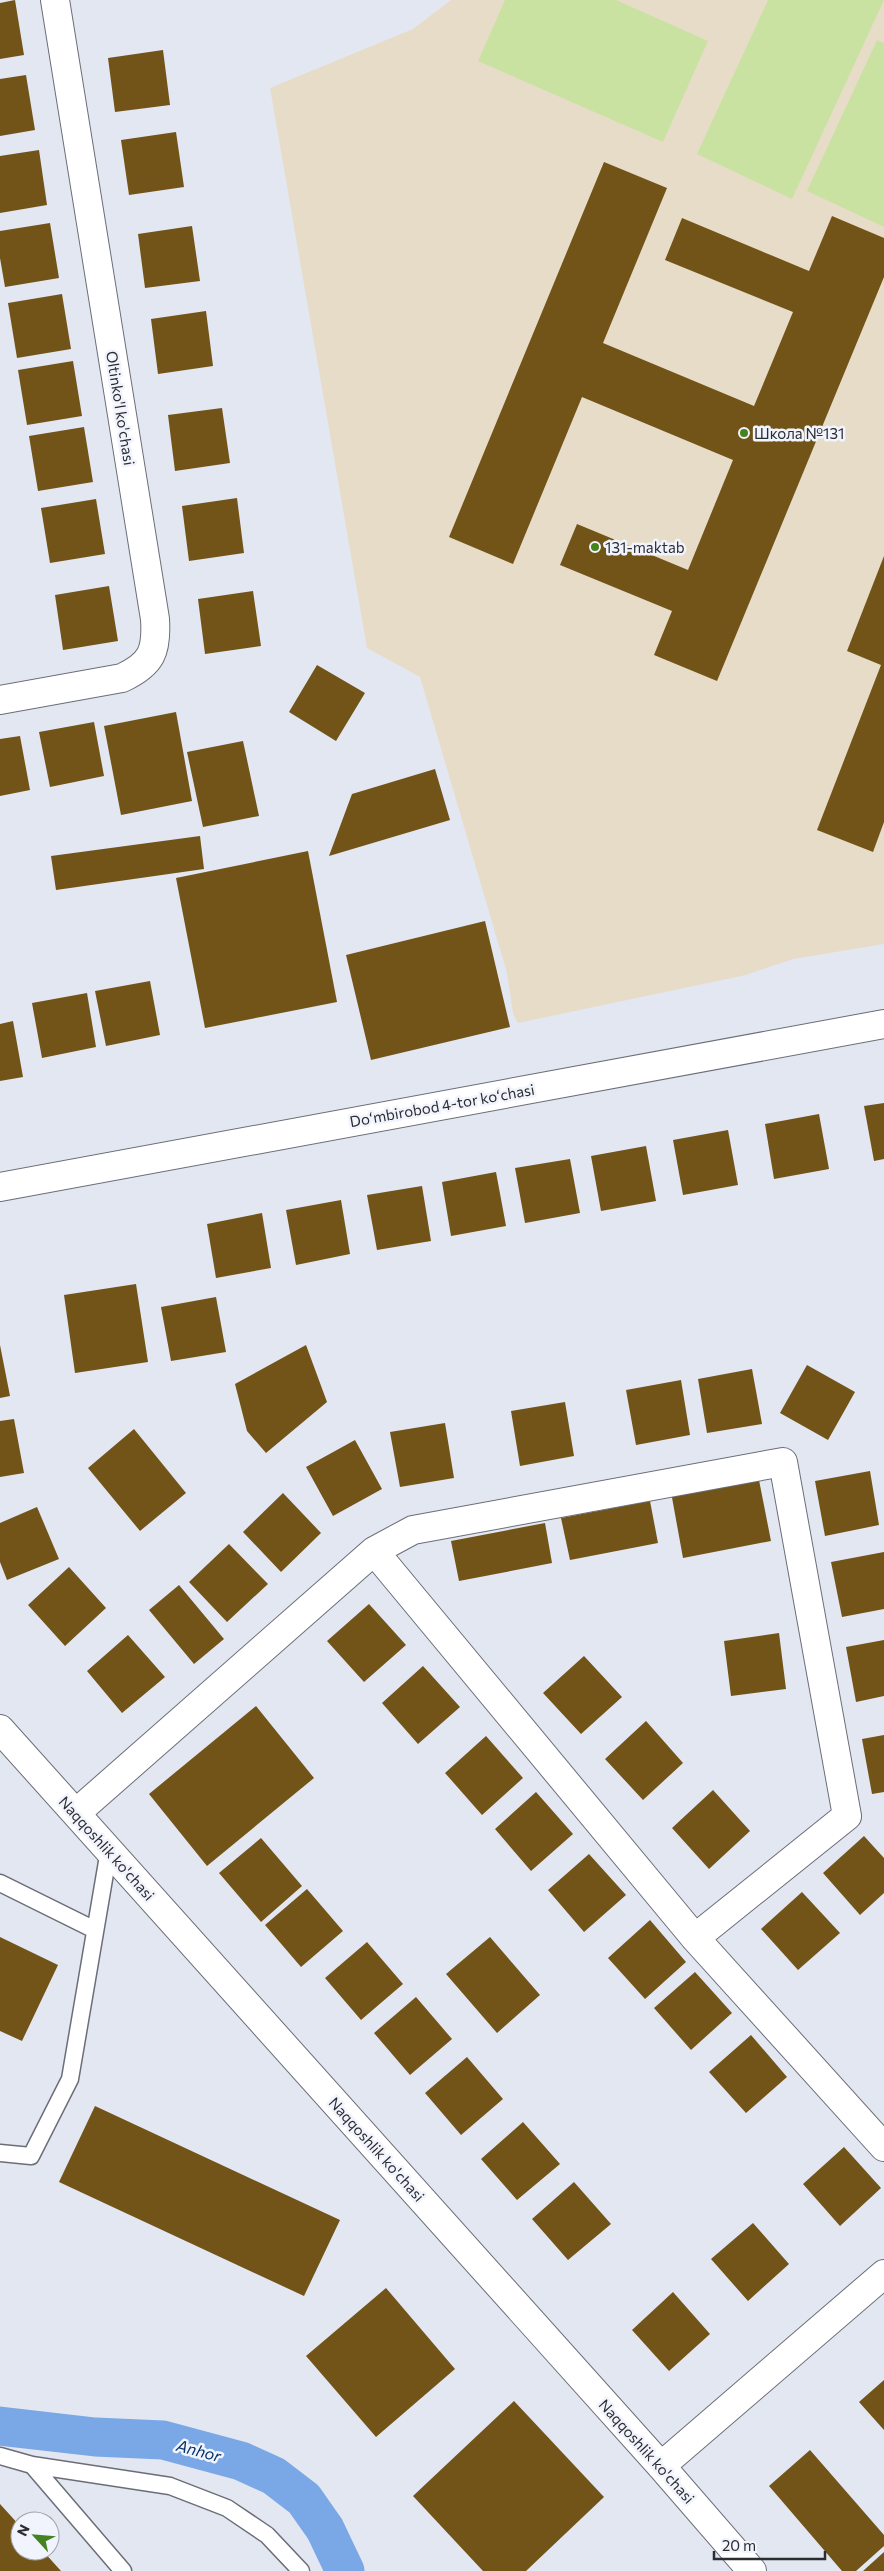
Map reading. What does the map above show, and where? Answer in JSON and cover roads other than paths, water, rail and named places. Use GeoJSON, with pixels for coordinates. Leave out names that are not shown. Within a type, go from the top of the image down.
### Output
{"type":"FeatureCollection","features":[{"type":"Feature","properties":{"kind":"street","name":"Oltinko'l ko'chasi"},"geometry":{"type":"LineString","coordinates":[[0,700],[122,678],[138,670],[150,658],[156,640],[155,619],[55,0]]}},
{"type":"Feature","properties":{"kind":"street","name":"Doʻmbirobod 4-tor koʻchasi"},"geometry":{"type":"LineString","coordinates":[[0,1187],[884,1024]]}},
{"type":"Feature","properties":{"kind":"street"},"geometry":{"type":"LineString","coordinates":[[76,1813],[374,1552],[413,1530],[783,1462],[847,1816],[695,1938]]}},
{"type":"Feature","properties":{"kind":"street"},"geometry":{"type":"LineString","coordinates":[[374,1552],[695,1938],[884,2147]]}},
{"type":"Feature","properties":{"kind":"street","name":"Naqqoshlik ko'chasi"},"geometry":{"type":"LineString","coordinates":[[0,1729],[661,2466],[752,2571]]}},
{"type":"Feature","properties":{"kind":"street"},"geometry":{"type":"LineString","coordinates":[[661,2466],[884,2274]]}},
{"type":"Feature","properties":{"kind":"lane"},"geometry":{"type":"LineString","coordinates":[[0,2153],[31,2156],[70,2079],[109,1850]]}},
{"type":"Feature","properties":{"kind":"lane"},"geometry":{"type":"LineString","coordinates":[[0,1883],[95,1930]]}},
{"type":"Feature","properties":{"kind":"lane"},"geometry":{"type":"LineString","coordinates":[[0,2456],[32,2466],[170,2486],[227,2508],[267,2535],[300,2571]]}},
{"type":"Feature","properties":{"kind":"lane"},"geometry":{"type":"LineString","coordinates":[[32,2466],[123,2571]]}},
{"type":"Feature","properties":{"kind":"waterway","name":"Anhor"},"geometry":{"type":"LineString","coordinates":[[0,2426],[95,2437],[163,2440],[241,2461],[274,2476],[304,2499],[325,2529],[345,2571]]}},
{"type":"Feature","properties":{"kind":"place","name":"Школа №131"},"geometry":{"type":"Point","coordinates":[744,433]}},
{"type":"Feature","properties":{"kind":"place","name":"131-maktab"},"geometry":{"type":"Point","coordinates":[595,547]}}]}
